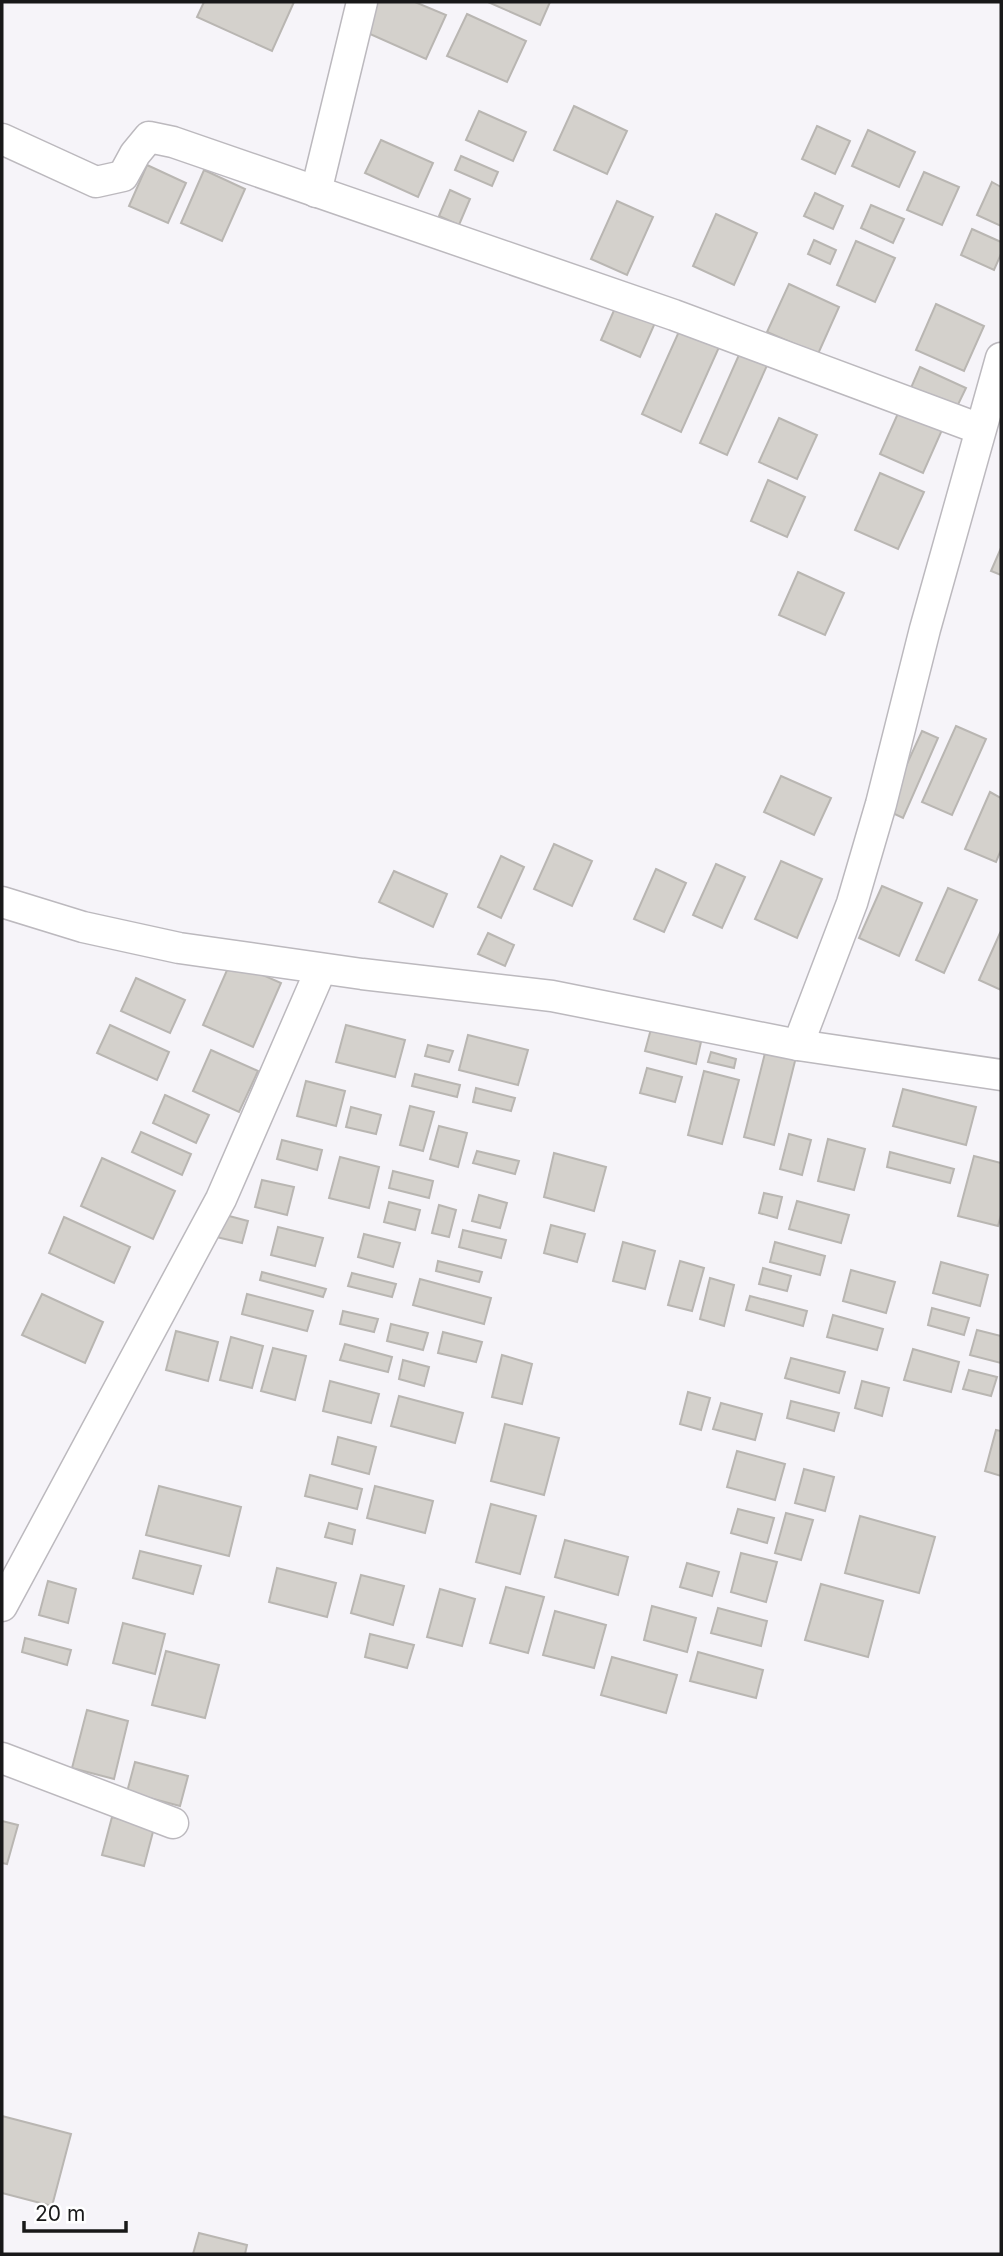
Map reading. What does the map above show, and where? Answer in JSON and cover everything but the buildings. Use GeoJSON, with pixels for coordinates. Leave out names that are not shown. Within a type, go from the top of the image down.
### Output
{"type":"FeatureCollection","features":[{"type":"Feature","properties":{"kind":"street"},"geometry":{"type":"LineString","coordinates":[[316,192],[362,2]]}},
{"type":"Feature","properties":{"kind":"street"},"geometry":{"type":"LineString","coordinates":[[2,139],[96,182],[123,176],[135,154],[149,137],[173,142],[674,315],[980,429]]}},
{"type":"Feature","properties":{"kind":"street"},"geometry":{"type":"LineString","coordinates":[[798,1045],[852,903],[1001,358]]}},
{"type":"Feature","properties":{"kind":"street"},"geometry":{"type":"LineString","coordinates":[[2,902],[83,928],[179,948],[321,969],[552,996],[798,1045],[1001,1075]]}},
{"type":"Feature","properties":{"kind":"street"},"geometry":{"type":"LineString","coordinates":[[2,1606],[221,1199],[321,969]]}},
{"type":"Feature","properties":{"kind":"street"},"geometry":{"type":"LineString","coordinates":[[2,1758],[173,1823]]}}]}
